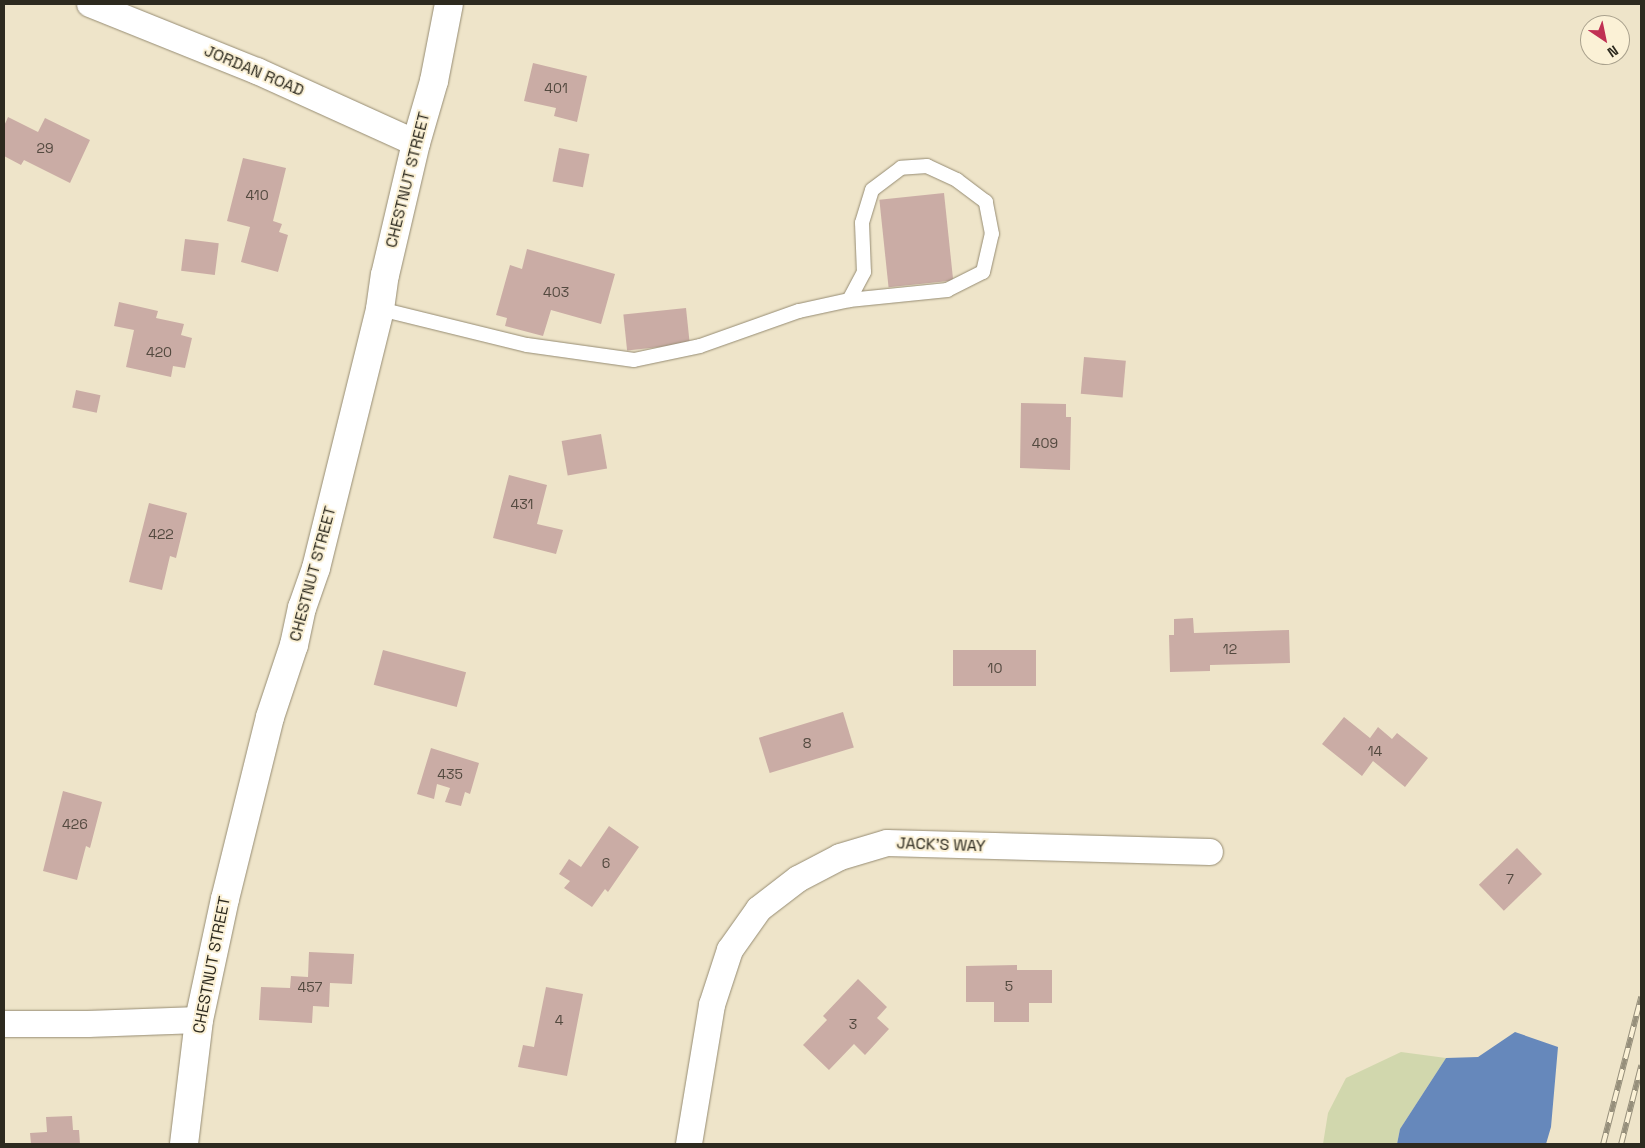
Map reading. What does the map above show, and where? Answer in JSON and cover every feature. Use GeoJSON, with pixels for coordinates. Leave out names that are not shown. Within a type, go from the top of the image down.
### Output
{"type":"FeatureCollection","features":[{"type":"Feature","properties":{"kind":"main road","name":"CHESTNUT STREET"},"geometry":{"type":"LineString","coordinates":[[184,1144],[199,1020],[222,908],[270,717],[294,644],[302,608],[316,568],[380,309],[385,275],[416,143],[434,81],[449,4]]}},
{"type":"Feature","properties":{"kind":"street","name":"JORDAN ROAD"},"geometry":{"type":"LineString","coordinates":[[90,4],[257,71],[416,143]]}},
{"type":"Feature","properties":{"kind":"street","name":"JACK'S WAY"},"geometry":{"type":"LineString","coordinates":[[688,1144],[712,1005],[730,950],[759,909],[798,879],[840,857],[887,843],[1210,852]]}},
{"type":"Feature","properties":{"kind":"street"},"geometry":{"type":"LineString","coordinates":[[4,1024],[88,1024],[199,1020]]}},
{"type":"Feature","properties":{"kind":"lane"},"geometry":{"type":"LineString","coordinates":[[380,309],[526,345],[634,360],[700,346],[799,311],[849,300],[946,290],[982,272],[992,234],[986,202],[957,180],[927,166],[901,168],[872,190],[862,223],[864,272],[849,300]]}},
{"type":"Feature","properties":{"kind":"green space"},"geometry":{"type":"Polygon","coordinates":[[[1401,1052],[1446,1058],[1400,1129],[1397,1144],[1323,1144],[1328,1113],[1346,1078],[1401,1052]]]}},
{"type":"Feature","properties":{"kind":"water"},"geometry":{"type":"Polygon","coordinates":[[[1515,1032],[1558,1047],[1551,1127],[1546,1144],[1397,1144],[1400,1129],[1446,1058],[1478,1057],[1515,1032]]]}},
{"type":"Feature","properties":{"kind":"building"},"geometry":{"type":"Polygon","coordinates":[[[533,63],[587,76],[577,122],[554,116],[556,108],[524,101],[533,63]]]}},
{"type":"Feature","properties":{"kind":"building"},"geometry":{"type":"Polygon","coordinates":[[[8,117],[38,132],[45,118],[90,140],[70,183],[24,160],[21,165],[4,156],[4,126],[8,117]]]}},
{"type":"Feature","properties":{"kind":"building"},"geometry":{"type":"Polygon","coordinates":[[[559,148],[589,154],[583,187],[553,181],[559,148]]]}},
{"type":"Feature","properties":{"kind":"building"},"geometry":{"type":"Polygon","coordinates":[[[243,158],[286,168],[273,221],[282,224],[279,232],[288,235],[278,272],[241,262],[250,227],[227,221],[243,158]]]}},
{"type":"Feature","properties":{"kind":"building"},"geometry":{"type":"Polygon","coordinates":[[[944,193],[953,281],[889,287],[879,200],[944,193]]]}},
{"type":"Feature","properties":{"kind":"building"},"geometry":{"type":"Polygon","coordinates":[[[185,239],[219,243],[215,275],[181,271],[185,239]]]}},
{"type":"Feature","properties":{"kind":"building"},"geometry":{"type":"Polygon","coordinates":[[[527,249],[615,274],[601,324],[551,310],[543,336],[505,326],[507,318],[496,315],[510,265],[522,269],[527,249]]]}},
{"type":"Feature","properties":{"kind":"building"},"geometry":{"type":"Polygon","coordinates":[[[119,302],[158,311],[156,318],[184,324],[181,335],[192,338],[185,368],[173,366],[171,377],[126,367],[134,330],[114,326],[119,302]]]}},
{"type":"Feature","properties":{"kind":"building"},"geometry":{"type":"Polygon","coordinates":[[[686,308],[690,344],[627,350],[623,315],[686,308]]]}},
{"type":"Feature","properties":{"kind":"building"},"geometry":{"type":"Polygon","coordinates":[[[1084,357],[1126,361],[1123,398],[1081,394],[1084,357]]]}},
{"type":"Feature","properties":{"kind":"building"},"geometry":{"type":"Polygon","coordinates":[[[76,390],[100,395],[97,413],[72,408],[76,390]]]}},
{"type":"Feature","properties":{"kind":"building"},"geometry":{"type":"Polygon","coordinates":[[[1021,403],[1066,404],[1066,417],[1071,417],[1070,470],[1020,468],[1021,403]]]}},
{"type":"Feature","properties":{"kind":"building"},"geometry":{"type":"Polygon","coordinates":[[[601,434],[607,468],[568,475],[562,441],[601,434]]]}},
{"type":"Feature","properties":{"kind":"building"},"geometry":{"type":"Polygon","coordinates":[[[509,475],[547,485],[537,524],[563,530],[556,554],[493,538],[509,475]]]}},
{"type":"Feature","properties":{"kind":"building"},"geometry":{"type":"Polygon","coordinates":[[[149,503],[187,513],[176,558],[170,556],[162,590],[129,582],[149,503]]]}},
{"type":"Feature","properties":{"kind":"building"},"geometry":{"type":"Polygon","coordinates":[[[1193,618],[1194,633],[1289,630],[1290,663],[1210,665],[1210,671],[1170,672],[1169,635],[1174,635],[1174,619],[1193,618]]]}},
{"type":"Feature","properties":{"kind":"building"},"geometry":{"type":"Polygon","coordinates":[[[383,650],[466,672],[457,707],[374,685],[383,650]]]}},
{"type":"Feature","properties":{"kind":"building"},"geometry":{"type":"Polygon","coordinates":[[[953,650],[1036,650],[1036,686],[953,686],[953,650]]]}},
{"type":"Feature","properties":{"kind":"building"},"geometry":{"type":"Polygon","coordinates":[[[843,712],[854,747],[770,773],[759,738],[843,712]]]}},
{"type":"Feature","properties":{"kind":"building"},"geometry":{"type":"Polygon","coordinates":[[[1344,717],[1370,738],[1378,727],[1392,739],[1397,733],[1428,758],[1405,787],[1373,761],[1362,776],[1322,744],[1344,717]]]}},
{"type":"Feature","properties":{"kind":"building"},"geometry":{"type":"Polygon","coordinates":[[[431,748],[479,763],[470,794],[465,792],[461,806],[445,802],[450,788],[437,784],[434,799],[417,794],[431,748]]]}},
{"type":"Feature","properties":{"kind":"building"},"geometry":{"type":"Polygon","coordinates":[[[63,791],[102,802],[90,848],[86,846],[77,880],[43,871],[63,791]]]}},
{"type":"Feature","properties":{"kind":"building"},"geometry":{"type":"Polygon","coordinates":[[[609,826],[639,847],[608,892],[605,889],[592,907],[564,888],[570,881],[559,874],[569,859],[581,867],[609,826]]]}},
{"type":"Feature","properties":{"kind":"building"},"geometry":{"type":"Polygon","coordinates":[[[1517,848],[1542,874],[1504,911],[1479,885],[1517,848]]]}},
{"type":"Feature","properties":{"kind":"building"},"geometry":{"type":"Polygon","coordinates":[[[309,952],[354,954],[352,984],[330,983],[329,1007],[313,1006],[312,1023],[259,1020],[261,987],[290,988],[291,976],[308,977],[309,952]]]}},
{"type":"Feature","properties":{"kind":"building"},"geometry":{"type":"Polygon","coordinates":[[[1017,965],[1017,970],[1052,970],[1052,1003],[1029,1003],[1029,1022],[994,1022],[994,1002],[966,1002],[966,966],[1017,965]]]}},
{"type":"Feature","properties":{"kind":"building"},"geometry":{"type":"Polygon","coordinates":[[[858,979],[887,1007],[877,1018],[889,1029],[865,1055],[854,1044],[829,1070],[803,1045],[827,1020],[823,1016],[858,979]]]}},
{"type":"Feature","properties":{"kind":"building"},"geometry":{"type":"Polygon","coordinates":[[[546,987],[583,994],[567,1076],[518,1067],[523,1045],[534,1047],[546,987]]]}},
{"type":"Feature","properties":{"kind":"building"},"geometry":{"type":"Polygon","coordinates":[[[72,1116],[73,1130],[79,1130],[80,1144],[31,1144],[30,1133],[47,1132],[46,1117],[72,1116]]]}},
{"type":"Feature","properties":{"kind":"railway"},"geometry":{"type":"LineString","coordinates":[[1603,1144],[1641,997]]}},
{"type":"Feature","properties":{"kind":"railway"},"geometry":{"type":"LineString","coordinates":[[1621,1144],[1641,1066]]}}]}
